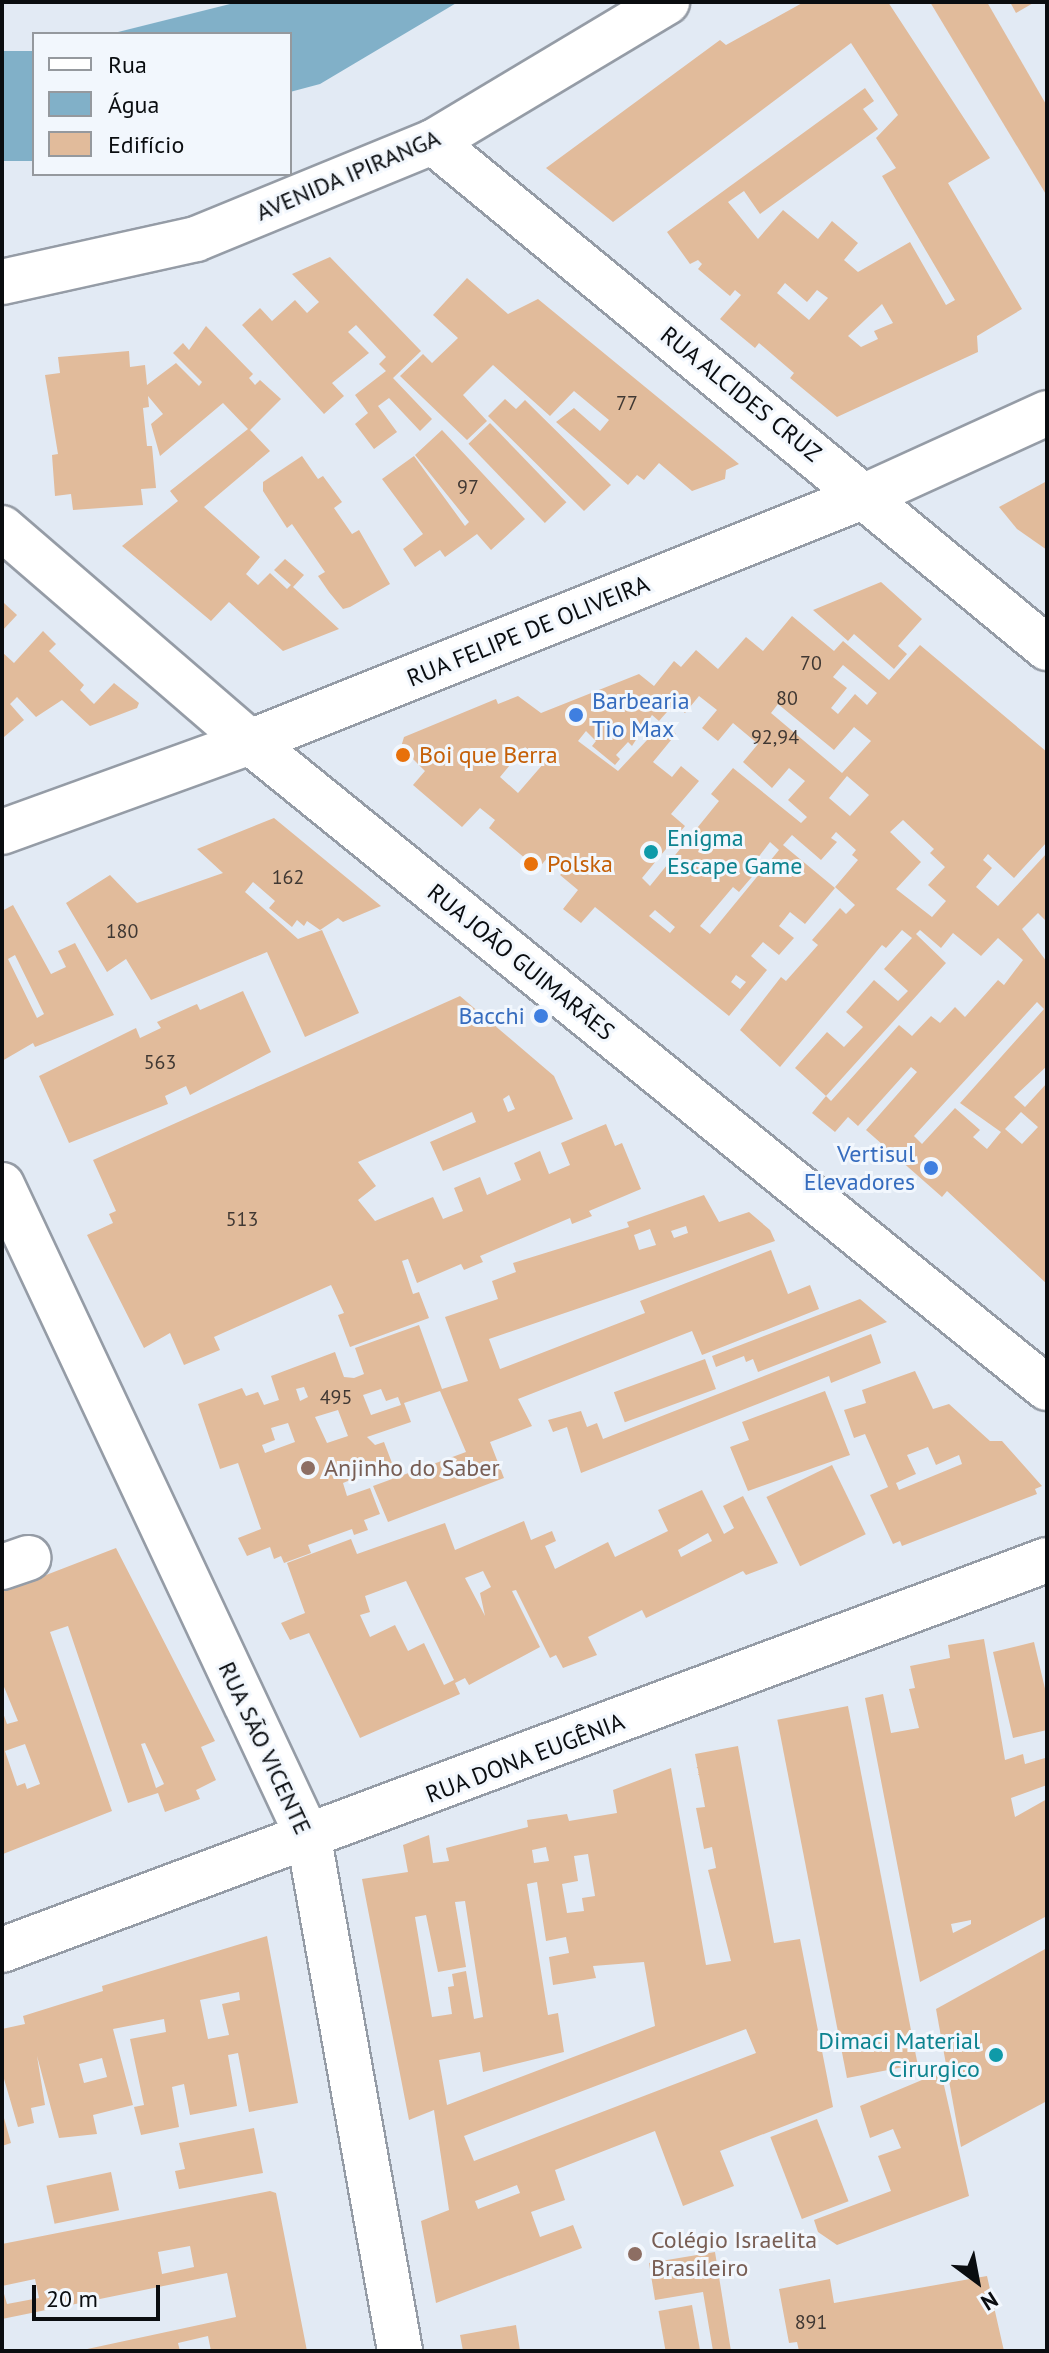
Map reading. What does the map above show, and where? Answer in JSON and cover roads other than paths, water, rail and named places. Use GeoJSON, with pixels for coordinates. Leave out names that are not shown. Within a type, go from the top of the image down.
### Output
{"type":"FeatureCollection","features":[{"type":"Feature","properties":{"kind":"street","name":"AVENIDA IPIRANGA"},"geometry":{"type":"LineString","coordinates":[[2,282],[196,239],[433,142],[667,2]]}},
{"type":"Feature","properties":{"kind":"street","name":"RUA ALCIDES CRUZ"},"geometry":{"type":"LineString","coordinates":[[433,142],[1047,648]]}},
{"type":"Feature","properties":{"kind":"street","name":"RUA FELIPE DE OLIVEIRA"},"geometry":{"type":"LineString","coordinates":[[2,832],[250,742],[865,496],[1047,413]]}},
{"type":"Feature","properties":{"kind":"street","name":"RUA JOÃO GUIMARÃES"},"geometry":{"type":"LineString","coordinates":[[2,528],[250,742],[1047,1388]]}},
{"type":"Feature","properties":{"kind":"street","name":"RUA SÃO VICENTE"},"geometry":{"type":"LineString","coordinates":[[2,1185],[309,1839],[400,2351]]}},
{"type":"Feature","properties":{"kind":"street","name":"RUA DONA EUGÊNIA"},"geometry":{"type":"LineString","coordinates":[[2,1950],[309,1839],[1047,1560]]}},
{"type":"Feature","properties":{"kind":"water"},"geometry":{"type":"Polygon","coordinates":[[[238,2],[458,2],[320,84],[292,91],[292,32],[118,32],[238,2]]]}},
{"type":"Feature","properties":{"kind":"water"},"geometry":{"type":"Polygon","coordinates":[[[2,51],[32,51],[32,161],[2,161],[2,51]]]}},
{"type":"Feature","properties":{"kind":"place","name":"Barbearia Tio Max"},"geometry":{"type":"Point","coordinates":[576,715]}},
{"type":"Feature","properties":{"kind":"place","name":"Boi que Berra"},"geometry":{"type":"Point","coordinates":[403,755]}},
{"type":"Feature","properties":{"kind":"place","name":"Enigma Escape Game"},"geometry":{"type":"Point","coordinates":[651,852]}},
{"type":"Feature","properties":{"kind":"place","name":"Polska"},"geometry":{"type":"Point","coordinates":[531,864]}},
{"type":"Feature","properties":{"kind":"place","name":"Bacchi"},"geometry":{"type":"Point","coordinates":[541,1016]}},
{"type":"Feature","properties":{"kind":"place","name":"Vertisul Elevadores"},"geometry":{"type":"Point","coordinates":[931,1168]}},
{"type":"Feature","properties":{"kind":"place","name":"Anjinho do Saber"},"geometry":{"type":"Point","coordinates":[308,1468]}},
{"type":"Feature","properties":{"kind":"place","name":"Dimaci Material Cirurgico"},"geometry":{"type":"Point","coordinates":[996,2055]}},
{"type":"Feature","properties":{"kind":"place","name":"Colégio Israelita Brasileiro"},"geometry":{"type":"Point","coordinates":[635,2254]}}]}
